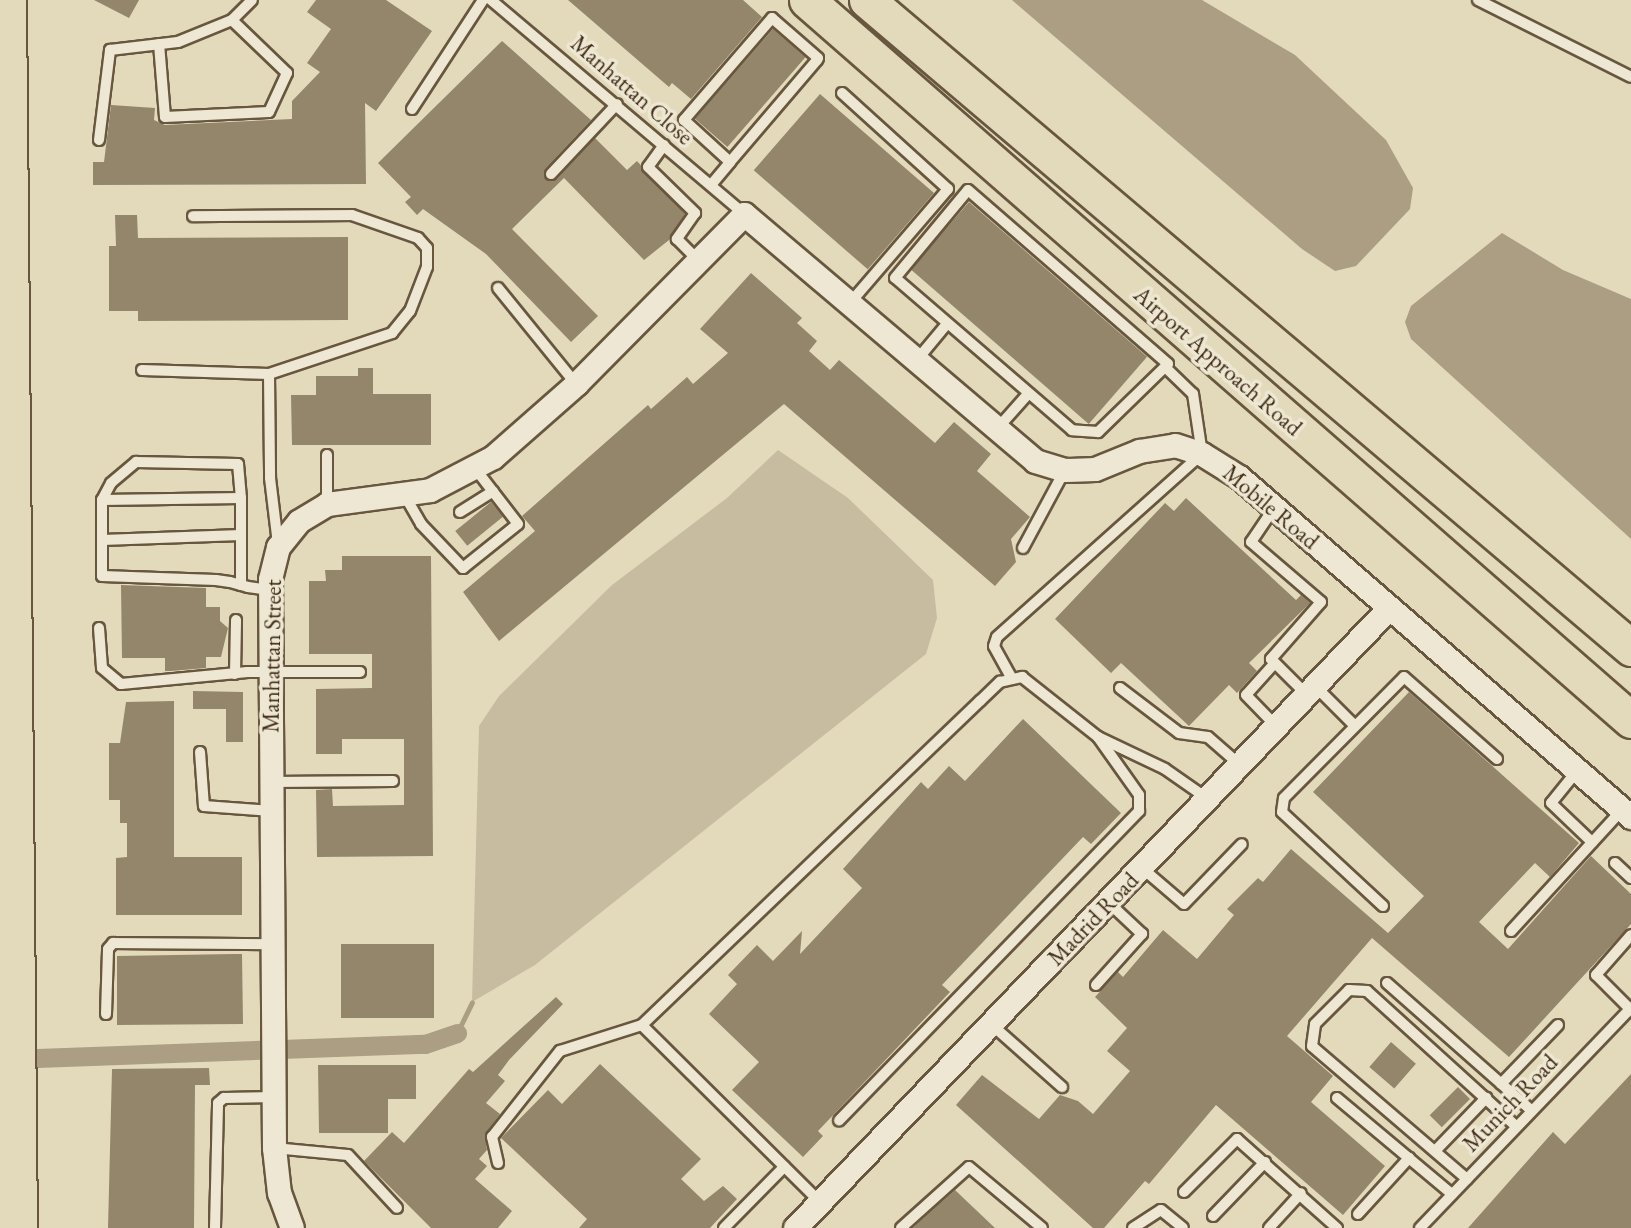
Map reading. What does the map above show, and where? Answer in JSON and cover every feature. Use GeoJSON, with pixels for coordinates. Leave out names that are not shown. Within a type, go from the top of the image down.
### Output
{"type":"FeatureCollection","features":[{"type":"Feature","properties":{"kind":"highway"},"geometry":{"type":"LineString","coordinates":[[7,0],[17,709],[18,1228]]}},
{"type":"Feature","properties":{"kind":"highway"},"geometry":{"type":"LineString","coordinates":[[17,709],[31,0]]}},
{"type":"Feature","properties":{"kind":"main road","name":"Airport Approach Road"},"geometry":{"type":"LineString","coordinates":[[807,0],[1631,720]]}},
{"type":"Feature","properties":{"kind":"main road"},"geometry":{"type":"LineString","coordinates":[[867,0],[1631,648]]}},
{"type":"Feature","properties":{"kind":"street","name":"Mobile Road"},"geometry":{"type":"LineString","coordinates":[[744,214],[1035,461],[1065,470],[1095,469],[1139,451],[1175,445],[1202,454],[1274,508],[1626,813]]}},
{"type":"Feature","properties":{"kind":"street","name":"Manhattan Street"},"geometry":{"type":"LineString","coordinates":[[291,1228],[279,1193],[274,1148],[270,590],[278,547],[299,521],[327,504],[405,496],[430,490],[474,467],[576,384],[744,214]]}},
{"type":"Feature","properties":{"kind":"street","name":"Madrid Road"},"geometry":{"type":"LineString","coordinates":[[795,1228],[1389,608]]}},
{"type":"Feature","properties":{"kind":"lane"},"geometry":{"type":"LineString","coordinates":[[99,141],[108,53],[178,42],[232,20],[252,0]]}},
{"type":"Feature","properties":{"kind":"lane"},"geometry":{"type":"LineString","coordinates":[[412,108],[483,0]]}},
{"type":"Feature","properties":{"kind":"lane","name":"Manhattan Close"},"geometry":{"type":"LineString","coordinates":[[491,0],[744,214]]}},
{"type":"Feature","properties":{"kind":"lane"},"geometry":{"type":"LineString","coordinates":[[1478,0],[1631,77]]}},
{"type":"Feature","properties":{"kind":"lane"},"geometry":{"type":"LineString","coordinates":[[711,185],[818,58],[772,18],[684,120],[730,162]]}},
{"type":"Feature","properties":{"kind":"lane"},"geometry":{"type":"LineString","coordinates":[[159,44],[166,117],[269,112],[287,73],[232,20]]}},
{"type":"Feature","properties":{"kind":"lane"},"geometry":{"type":"LineString","coordinates":[[842,93],[947,188],[849,304]]}},
{"type":"Feature","properties":{"kind":"lane"},"geometry":{"type":"LineString","coordinates":[[551,174],[617,104]]}},
{"type":"Feature","properties":{"kind":"lane"},"geometry":{"type":"LineString","coordinates":[[664,145],[648,167],[695,213],[677,239],[699,261]]}},
{"type":"Feature","properties":{"kind":"lane"},"geometry":{"type":"LineString","coordinates":[[1012,677],[994,646],[997,637],[1202,454],[1192,394],[1167,369],[1164,357],[968,190],[894,276],[946,326],[1072,430],[1088,434],[1098,432],[1167,369]]}},
{"type":"Feature","properties":{"kind":"lane"},"geometry":{"type":"LineString","coordinates":[[142,370],[269,374],[400,326],[427,267],[425,244],[398,228],[352,215],[193,216]]}},
{"type":"Feature","properties":{"kind":"lane"},"geometry":{"type":"LineString","coordinates":[[498,288],[576,384]]}},
{"type":"Feature","properties":{"kind":"lane"},"geometry":{"type":"LineString","coordinates":[[916,361],[946,326]]}},
{"type":"Feature","properties":{"kind":"lane"},"geometry":{"type":"LineString","coordinates":[[269,374],[270,478],[278,547]]}},
{"type":"Feature","properties":{"kind":"lane"},"geometry":{"type":"LineString","coordinates":[[996,430],[1028,394]]}},
{"type":"Feature","properties":{"kind":"lane"},"geometry":{"type":"LineString","coordinates":[[327,455],[327,504]]}},
{"type":"Feature","properties":{"kind":"lane"},"geometry":{"type":"LineString","coordinates":[[241,585],[241,498],[238,464],[136,462],[111,483],[102,500],[102,576],[241,585],[270,590]]}},
{"type":"Feature","properties":{"kind":"lane"},"geometry":{"type":"LineString","coordinates":[[405,496],[421,524],[461,568],[517,526],[474,467]]}},
{"type":"Feature","properties":{"kind":"lane"},"geometry":{"type":"LineString","coordinates":[[1023,548],[1065,470]]}},
{"type":"Feature","properties":{"kind":"lane"},"geometry":{"type":"LineString","coordinates":[[460,512],[493,491]]}},
{"type":"Feature","properties":{"kind":"lane"},"geometry":{"type":"LineString","coordinates":[[102,500],[241,498]]}},
{"type":"Feature","properties":{"kind":"lane"},"geometry":{"type":"LineString","coordinates":[[1274,508],[1251,542],[1321,604],[1274,655],[1273,665],[1246,695],[1277,727]]}},
{"type":"Feature","properties":{"kind":"lane"},"geometry":{"type":"LineString","coordinates":[[102,540],[241,536]]}},
{"type":"Feature","properties":{"kind":"lane"},"geometry":{"type":"LineString","coordinates":[[235,674],[236,621]]}},
{"type":"Feature","properties":{"kind":"lane"},"geometry":{"type":"LineString","coordinates":[[99,628],[102,668],[117,683],[271,671],[360,672]]}},
{"type":"Feature","properties":{"kind":"lane"},"geometry":{"type":"LineString","coordinates":[[1273,665],[1354,725]]}},
{"type":"Feature","properties":{"kind":"lane"},"geometry":{"type":"LineString","coordinates":[[498,1163],[492,1138],[560,1051],[642,1025],[980,701],[1012,677],[1028,680],[1098,737],[1166,769],[1208,799]]}},
{"type":"Feature","properties":{"kind":"lane"},"geometry":{"type":"LineString","coordinates":[[1383,906],[1280,806],[1401,678],[1408,678],[1497,759]]}},
{"type":"Feature","properties":{"kind":"lane"},"geometry":{"type":"LineString","coordinates":[[1120,688],[1179,733],[1208,737],[1240,765]]}},
{"type":"Feature","properties":{"kind":"lane"},"geometry":{"type":"LineString","coordinates":[[839,1121],[1139,811],[1139,794],[1098,737]]}},
{"type":"Feature","properties":{"kind":"lane"},"geometry":{"type":"LineString","coordinates":[[200,752],[204,806],[272,811]]}},
{"type":"Feature","properties":{"kind":"lane"},"geometry":{"type":"LineString","coordinates":[[1577,771],[1551,805],[1592,842]]}},
{"type":"Feature","properties":{"kind":"lane"},"geometry":{"type":"LineString","coordinates":[[271,782],[393,781]]}},
{"type":"Feature","properties":{"kind":"lane"},"geometry":{"type":"LineString","coordinates":[[1511,930],[1592,842],[1626,813]]}},
{"type":"Feature","properties":{"kind":"lane"},"geometry":{"type":"LineString","coordinates":[[1142,868],[1184,904],[1242,844]]}},
{"type":"Feature","properties":{"kind":"lane"},"geometry":{"type":"LineString","coordinates":[[1615,863],[1631,878]]}},
{"type":"Feature","properties":{"kind":"lane"},"geometry":{"type":"LineString","coordinates":[[1096,985],[1142,934],[1109,902]]}},
{"type":"Feature","properties":{"kind":"lane"},"geometry":{"type":"LineString","coordinates":[[1630,1008],[1596,975],[1631,935]]}},
{"type":"Feature","properties":{"kind":"lane"},"geometry":{"type":"LineString","coordinates":[[106,1014],[108,949],[113,943],[273,944]]}},
{"type":"Feature","properties":{"kind":"lane"},"geometry":{"type":"LineString","coordinates":[[1387,983],[1532,1111]]}},
{"type":"Feature","properties":{"kind":"lane"},"geometry":{"type":"LineString","coordinates":[[1468,1179],[1312,1046],[1315,1024],[1349,990],[1360,987],[1517,1127]]}},
{"type":"Feature","properties":{"kind":"lane","name":"Munich Road"},"geometry":{"type":"LineString","coordinates":[[1420,1228],[1630,1008]]}},
{"type":"Feature","properties":{"kind":"lane"},"geometry":{"type":"LineString","coordinates":[[991,1024],[1062,1087]]}},
{"type":"Feature","properties":{"kind":"lane"},"geometry":{"type":"LineString","coordinates":[[1501,1084],[1558,1024]]}},
{"type":"Feature","properties":{"kind":"lane"},"geometry":{"type":"LineString","coordinates":[[642,1025],[820,1202]]}},
{"type":"Feature","properties":{"kind":"lane"},"geometry":{"type":"LineString","coordinates":[[215,1228],[218,1103],[224,1098],[274,1097]]}},
{"type":"Feature","properties":{"kind":"lane"},"geometry":{"type":"LineString","coordinates":[[1337,1098],[1452,1194]]}},
{"type":"Feature","properties":{"kind":"lane"},"geometry":{"type":"LineString","coordinates":[[1435,1151],[1486,1098]]}},
{"type":"Feature","properties":{"kind":"lane"},"geometry":{"type":"LineString","coordinates":[[1184,1192],[1233,1139],[1265,1162],[1337,1228]]}},
{"type":"Feature","properties":{"kind":"lane"},"geometry":{"type":"LineString","coordinates":[[274,1148],[348,1155],[397,1209]]}},
{"type":"Feature","properties":{"kind":"lane"},"geometry":{"type":"LineString","coordinates":[[1358,1214],[1409,1158]]}},
{"type":"Feature","properties":{"kind":"lane"},"geometry":{"type":"LineString","coordinates":[[1213,1216],[1265,1162]]}},
{"type":"Feature","properties":{"kind":"lane"},"geometry":{"type":"LineString","coordinates":[[724,1228],[784,1167]]}},
{"type":"Feature","properties":{"kind":"lane"},"geometry":{"type":"LineString","coordinates":[[901,1228],[969,1167],[1042,1228]]}},
{"type":"Feature","properties":{"kind":"lane"},"geometry":{"type":"LineString","coordinates":[[1269,1228],[1301,1193]]}},
{"type":"Feature","properties":{"kind":"lane"},"geometry":{"type":"LineString","coordinates":[[1133,1228],[1161,1210],[1183,1228]]}},
{"type":"Feature","properties":{"kind":"shaded area"},"geometry":{"type":"Polygon","coordinates":[[[1012,0],[1202,0],[1295,55],[1386,140],[1413,188],[1410,209],[1356,266],[1335,271],[1302,249],[1012,0]]]}},
{"type":"Feature","properties":{"kind":"shaded area"},"geometry":{"type":"Polygon","coordinates":[[[1502,233],[1563,270],[1631,299],[1631,539],[1411,339],[1405,322],[1411,306],[1502,233]]]}},
{"type":"Feature","properties":{"kind":"shaded area"},"geometry":{"type":"Polygon","coordinates":[[[778,450],[848,498],[933,580],[937,618],[926,654],[535,965],[472,1002],[479,726],[499,696],[612,585],[727,498],[778,450]]]}},
{"type":"Feature","properties":{"kind":"building"},"geometry":{"type":"Polygon","coordinates":[[[94,0],[139,0],[129,18],[94,0]]]}},
{"type":"Feature","properties":{"kind":"building"},"geometry":{"type":"Polygon","coordinates":[[[316,0],[386,0],[432,31],[376,111],[365,103],[366,184],[93,185],[93,162],[104,162],[111,105],[155,108],[154,120],[165,125],[292,119],[292,101],[320,72],[307,63],[331,29],[307,12],[316,0]]]}},
{"type":"Feature","properties":{"kind":"building"},"geometry":{"type":"Polygon","coordinates":[[[568,0],[743,0],[762,17],[691,99],[672,83],[669,87],[568,0]]]}},
{"type":"Feature","properties":{"kind":"building"},"geometry":{"type":"Polygon","coordinates":[[[773,29],[805,57],[727,147],[695,119],[773,29]]]}},
{"type":"Feature","properties":{"kind":"building"},"geometry":{"type":"Polygon","coordinates":[[[502,41],[591,120],[545,169],[545,179],[557,179],[595,138],[627,170],[637,161],[685,214],[669,240],[644,260],[564,178],[512,229],[598,316],[571,342],[486,254],[423,209],[417,215],[405,202],[411,197],[378,163],[502,41]]]}},
{"type":"Feature","properties":{"kind":"building"},"geometry":{"type":"Polygon","coordinates":[[[820,94],[934,193],[868,269],[754,170],[820,94]]]}},
{"type":"Feature","properties":{"kind":"building"},"geometry":{"type":"Polygon","coordinates":[[[969,202],[1147,357],[1089,424],[911,269],[969,202]]]}},
{"type":"Feature","properties":{"kind":"building"},"geometry":{"type":"Polygon","coordinates":[[[115,215],[137,215],[138,238],[348,237],[348,320],[138,321],[138,311],[109,311],[109,246],[116,246],[115,215]]]}},
{"type":"Feature","properties":{"kind":"building"},"geometry":{"type":"Polygon","coordinates":[[[751,273],[802,318],[797,323],[817,341],[809,351],[830,370],[839,360],[935,443],[954,422],[991,454],[977,471],[1030,517],[1011,539],[1016,562],[995,586],[784,404],[499,641],[463,592],[535,531],[522,516],[648,405],[651,409],[687,377],[693,384],[728,353],[700,329],[751,273]]]}},
{"type":"Feature","properties":{"kind":"building"},"geometry":{"type":"Polygon","coordinates":[[[358,368],[373,368],[373,394],[431,394],[431,445],[292,445],[291,395],[316,395],[316,376],[358,376],[358,368]]]}},
{"type":"Feature","properties":{"kind":"building"},"geometry":{"type":"Polygon","coordinates":[[[1186,498],[1296,600],[1301,595],[1310,603],[1249,663],[1257,671],[1237,693],[1229,685],[1189,726],[1121,663],[1111,673],[1055,619],[1165,503],[1174,511],[1186,498]]]}},
{"type":"Feature","properties":{"kind":"building"},"geometry":{"type":"Polygon","coordinates":[[[491,502],[503,517],[467,546],[455,531],[491,502]]]}},
{"type":"Feature","properties":{"kind":"building"},"geometry":{"type":"Polygon","coordinates":[[[342,556],[431,556],[433,856],[317,857],[316,790],[332,789],[333,806],[404,805],[404,739],[342,739],[342,754],[316,754],[316,689],[372,688],[372,654],[309,654],[309,581],[326,581],[325,570],[342,570],[342,556]]]}},
{"type":"Feature","properties":{"kind":"building"},"geometry":{"type":"Polygon","coordinates":[[[121,585],[206,588],[206,607],[220,607],[220,621],[228,628],[221,657],[206,657],[206,668],[171,671],[165,671],[165,658],[122,658],[121,585]]]}},
{"type":"Feature","properties":{"kind":"building"},"geometry":{"type":"Polygon","coordinates":[[[193,691],[243,692],[243,742],[226,742],[226,709],[193,709],[193,691]]]}},
{"type":"Feature","properties":{"kind":"building"},"geometry":{"type":"Polygon","coordinates":[[[1409,692],[1579,843],[1550,877],[1535,863],[1479,922],[1508,949],[1591,856],[1631,894],[1631,924],[1509,1057],[1372,938],[1287,1036],[1333,1076],[1311,1102],[1385,1166],[1343,1215],[1216,1105],[1149,1184],[1145,1181],[1104,1228],[1093,1228],[956,1105],[982,1075],[1039,1119],[1060,1095],[1078,1101],[1093,1114],[1130,1071],[1107,1051],[1127,1028],[1095,997],[1118,972],[1123,977],[1163,930],[1197,959],[1234,915],[1227,909],[1258,878],[1263,882],[1291,849],[1388,933],[1424,896],[1313,792],[1409,692]]]}},
{"type":"Feature","properties":{"kind":"building"},"geometry":{"type":"Polygon","coordinates":[[[174,701],[174,857],[242,857],[242,915],[116,915],[116,858],[127,857],[127,823],[120,823],[120,800],[109,800],[109,743],[120,743],[126,702],[174,701]]]}},
{"type":"Feature","properties":{"kind":"building"},"geometry":{"type":"Polygon","coordinates":[[[1023,719],[1121,813],[1091,844],[1083,837],[942,985],[950,992],[818,1131],[823,1136],[803,1157],[732,1090],[759,1062],[709,1014],[737,984],[728,975],[757,945],[773,961],[802,931],[800,954],[862,888],[843,869],[921,782],[928,789],[949,766],[965,781],[1023,719]]]}},
{"type":"Feature","properties":{"kind":"building"},"geometry":{"type":"Polygon","coordinates":[[[341,944],[434,944],[434,1018],[341,1018],[341,944]]]}},
{"type":"Feature","properties":{"kind":"building"},"geometry":{"type":"Polygon","coordinates":[[[242,954],[243,1024],[117,1025],[117,956],[242,954]]]}},
{"type":"Feature","properties":{"kind":"building"},"geometry":{"type":"Polygon","coordinates":[[[556,997],[563,1004],[509,1060],[498,1075],[505,1081],[486,1103],[500,1114],[485,1135],[487,1150],[479,1159],[487,1166],[475,1179],[512,1211],[498,1228],[431,1228],[364,1161],[392,1132],[404,1143],[469,1069],[473,1072],[556,997]]]}},
{"type":"Feature","properties":{"kind":"building"},"geometry":{"type":"Polygon","coordinates":[[[1391,1042],[1416,1064],[1394,1089],[1369,1067],[1391,1042]]]}},
{"type":"Feature","properties":{"kind":"building"},"geometry":{"type":"Polygon","coordinates":[[[600,1064],[701,1159],[681,1179],[704,1201],[723,1186],[737,1199],[710,1228],[579,1228],[587,1219],[501,1138],[548,1090],[562,1104],[600,1064]]]}},
{"type":"Feature","properties":{"kind":"building"},"geometry":{"type":"Polygon","coordinates":[[[318,1065],[416,1065],[416,1099],[388,1099],[388,1133],[319,1133],[318,1065]]]}},
{"type":"Feature","properties":{"kind":"building"},"geometry":{"type":"Polygon","coordinates":[[[209,1068],[210,1085],[195,1085],[194,1228],[108,1228],[112,1069],[209,1068]]]}},
{"type":"Feature","properties":{"kind":"building"},"geometry":{"type":"Polygon","coordinates":[[[1631,1074],[1631,1228],[1468,1228],[1553,1132],[1565,1144],[1631,1074]]]}},
{"type":"Feature","properties":{"kind":"building"},"geometry":{"type":"Polygon","coordinates":[[[1458,1087],[1470,1099],[1442,1127],[1430,1115],[1458,1087]]]}},
{"type":"Feature","properties":{"kind":"building"},"geometry":{"type":"Polygon","coordinates":[[[955,1190],[995,1228],[913,1228],[916,1225],[955,1190]]]}},
{"type":"Feature","properties":{"kind":"waterway"},"geometry":{"type":"LineString","coordinates":[[457,1033],[472,1002]]}},
{"type":"Feature","properties":{"kind":"waterway"},"geometry":{"type":"LineString","coordinates":[[37,1058],[425,1044],[457,1033]]}}]}
